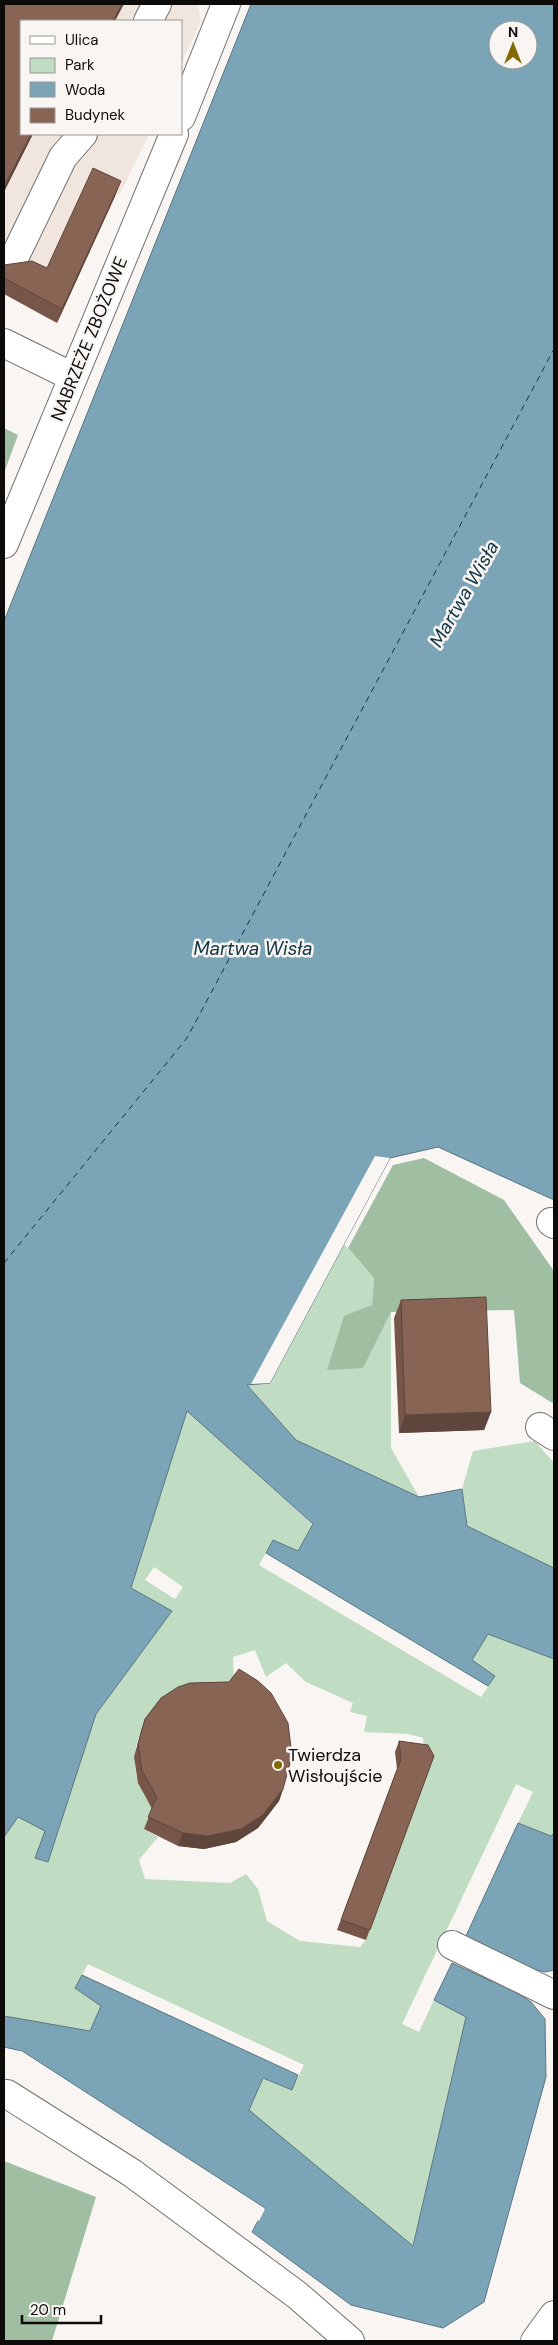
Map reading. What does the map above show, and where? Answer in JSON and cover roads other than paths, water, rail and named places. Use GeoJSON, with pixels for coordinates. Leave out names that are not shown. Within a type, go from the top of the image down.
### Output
{"type":"FeatureCollection","features":[{"type":"Feature","properties":{"kind":"street"},"geometry":{"type":"LineString","coordinates":[[149,20],[157,4]]}},
{"type":"Feature","properties":{"kind":"street"},"geometry":{"type":"LineString","coordinates":[[182,114],[226,4]]}},
{"type":"Feature","properties":{"kind":"street"},"geometry":{"type":"LineString","coordinates":[[14,258],[63,157],[82,135]]}},
{"type":"Feature","properties":{"kind":"street","name":"NABRZEŻE ZBOŻOWE"},"geometry":{"type":"LineString","coordinates":[[4,544],[63,372],[174,135]]}},
{"type":"Feature","properties":{"kind":"street"},"geometry":{"type":"LineString","coordinates":[[4,343],[63,372]]}},
{"type":"Feature","properties":{"kind":"street"},"geometry":{"type":"LineString","coordinates":[[452,1945],[554,1994]]}},
{"type":"Feature","properties":{"kind":"street"},"geometry":{"type":"LineString","coordinates":[[7,2094],[132,2173],[297,2295],[350,2341]]}},
{"type":"Feature","properties":{"kind":"street"},"geometry":{"type":"LineString","coordinates":[[535,2341],[554,2315]]}},
{"type":"Feature","properties":{"kind":"water","name":"Martwa Wisła"},"geometry":{"type":"Polygon","coordinates":[[[251,4],[554,4],[554,1200],[438,1147],[390,1158],[270,1383],[247,1385],[296,1440],[419,1497],[462,1489],[467,1526],[554,1568],[554,1659],[488,1634],[472,1660],[495,1676],[488,1686],[266,1553],[273,1540],[298,1551],[313,1524],[187,1411],[131,1588],[172,1611],[96,1714],[48,1862],[35,1858],[45,1831],[18,1817],[4,1837],[4,621],[251,4]]]}},
{"type":"Feature","properties":{"kind":"water"},"geometry":{"type":"Polygon","coordinates":[[[518,1823],[551,1836],[554,1833],[554,1970],[545,1972],[525,1967],[514,1991],[531,2002],[545,2019],[546,2077],[484,2302],[443,2328],[351,2305],[252,2232],[265,2208],[22,2051],[4,2047],[4,2016],[90,2031],[101,2006],[75,1988],[82,1975],[298,2075],[292,2090],[263,2078],[249,2110],[413,2246],[466,2017],[434,2000],[452,1963],[493,1982],[504,1957],[465,1938],[518,1823]]]}},
{"type":"Feature","properties":{"kind":"place","name":"Twierdza Wisłoujście"},"geometry":{"type":"Point","coordinates":[278,1765]}}]}
